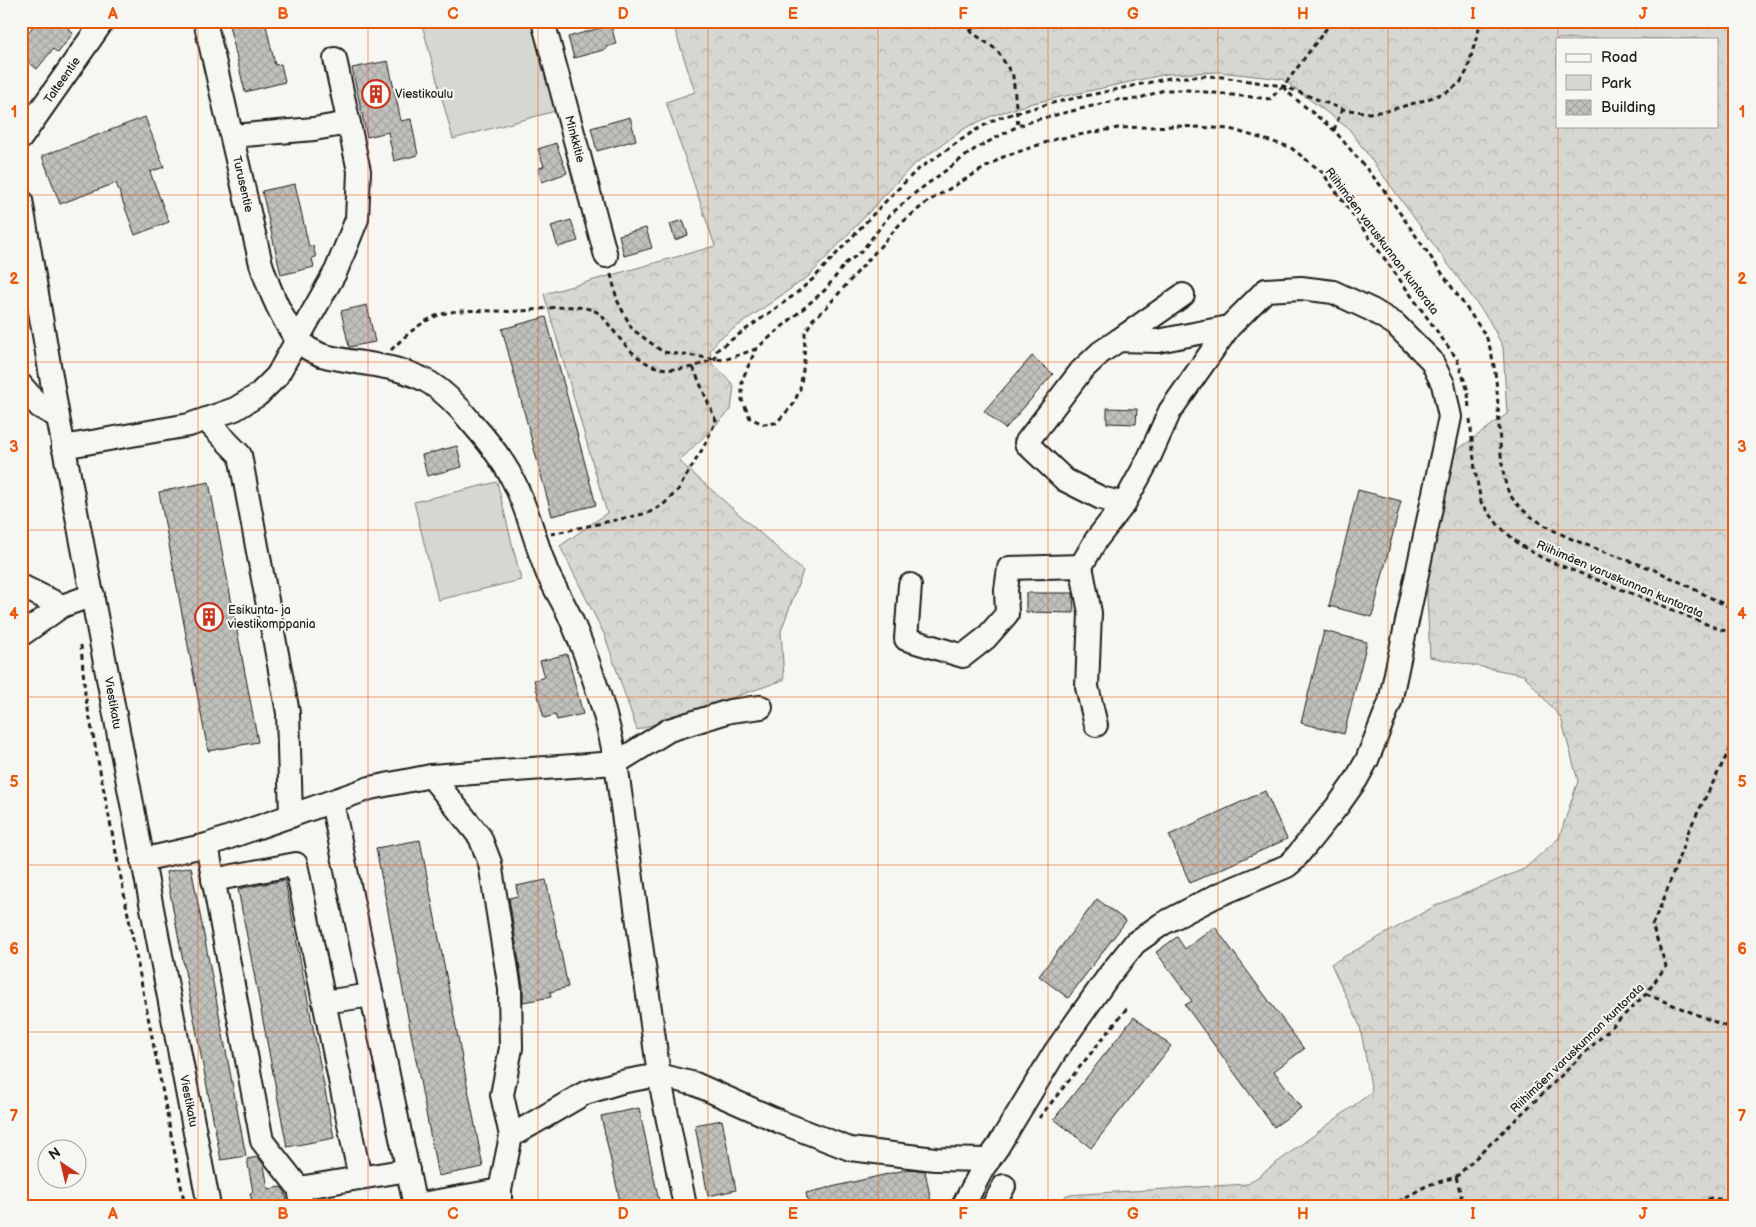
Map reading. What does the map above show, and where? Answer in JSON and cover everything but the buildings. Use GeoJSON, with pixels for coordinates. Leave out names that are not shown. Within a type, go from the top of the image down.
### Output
{"type":"FeatureCollection","features":[{"type":"Feature","properties":{"kind":"street","name":"Talteentie"},"geometry":{"type":"LineString","coordinates":[[21,138],[102,21]]}},
{"type":"Feature","properties":{"kind":"street","name":"Turusentie"},"geometry":{"type":"LineString","coordinates":[[205,21],[261,264],[280,315],[297,340]]}},
{"type":"Feature","properties":{"kind":"street","name":"Minkkitie"},"geometry":{"type":"LineString","coordinates":[[543,21],[606,256]]}},
{"type":"Feature","properties":{"kind":"street"},"geometry":{"type":"LineString","coordinates":[[64,447],[190,425],[206,420],[246,403],[268,386],[285,364],[336,271],[357,219],[359,171],[334,58]]}},
{"type":"Feature","properties":{"kind":"street"},"geometry":{"type":"LineString","coordinates":[[232,136],[314,129],[348,123]]}},
{"type":"Feature","properties":{"kind":"street","name":"Viestikatu"},"geometry":{"type":"LineString","coordinates":[[21,200],[58,417],[209,1206]]}},
{"type":"Feature","properties":{"kind":"street"},"geometry":{"type":"LineString","coordinates":[[963,1206],[1055,1052],[1135,942],[1162,924],[1216,896],[1287,866],[1339,804],[1368,760],[1390,702],[1450,417],[1443,384],[1431,360],[1395,324],[1372,310],[1333,292],[1301,288],[1266,290],[1228,327],[1170,411],[1148,460],[1124,504],[1096,540],[1081,566],[1090,613],[1087,687],[1096,725]]}},
{"type":"Feature","properties":{"kind":"street"},"geometry":{"type":"LineString","coordinates":[[1124,504],[1101,498],[1065,480],[1026,443],[1081,371],[1101,352],[1183,296]]}},
{"type":"Feature","properties":{"kind":"street"},"geometry":{"type":"LineString","coordinates":[[1119,340],[1158,341],[1228,327]]}},
{"type":"Feature","properties":{"kind":"street"},"geometry":{"type":"LineString","coordinates":[[297,340],[321,355],[382,366],[409,373],[431,383],[459,408],[489,443],[502,462],[520,496],[547,571],[570,616],[595,678],[608,720],[616,763],[659,1075],[685,1206]]}},
{"type":"Feature","properties":{"kind":"street"},"geometry":{"type":"LineString","coordinates":[[22,386],[40,406],[58,417]]}},
{"type":"Feature","properties":{"kind":"street"},"geometry":{"type":"LineString","coordinates":[[206,420],[240,455],[288,713],[291,816]]}},
{"type":"Feature","properties":{"kind":"street"},"geometry":{"type":"LineString","coordinates":[[910,585],[906,639],[962,656],[986,638],[1007,614],[1006,590],[1009,568],[1081,566]]}},
{"type":"Feature","properties":{"kind":"street"},"geometry":{"type":"LineString","coordinates":[[22,583],[62,606]]}},
{"type":"Feature","properties":{"kind":"street"},"geometry":{"type":"LineString","coordinates":[[21,635],[62,606],[93,595]]}},
{"type":"Feature","properties":{"kind":"street"},"geometry":{"type":"LineString","coordinates":[[142,860],[207,844],[363,790],[431,776],[616,763],[669,730],[730,711],[760,707]]}},
{"type":"Feature","properties":{"kind":"street"},"geometry":{"type":"LineString","coordinates":[[332,802],[415,1205],[500,1198],[511,1136],[502,1095],[511,1048],[510,989],[490,863],[480,837],[431,776]]}},
{"type":"Feature","properties":{"kind":"street"},"geometry":{"type":"LineString","coordinates":[[207,844],[262,1141],[301,1197],[360,1178],[408,1170]]}},
{"type":"Feature","properties":{"kind":"street"},"geometry":{"type":"LineString","coordinates":[[213,880],[296,864],[360,1178]]}},
{"type":"Feature","properties":{"kind":"street"},"geometry":{"type":"LineString","coordinates":[[324,1002],[372,995]]}},
{"type":"Feature","properties":{"kind":"street"},"geometry":{"type":"LineString","coordinates":[[511,1136],[585,1093],[621,1082],[659,1075],[695,1084],[783,1123],[850,1149],[935,1159],[993,1154]]}},
{"type":"Feature","properties":{"kind":"street"},"geometry":{"type":"LineString","coordinates":[[993,1206],[1004,1186]]}},
{"type":"Feature","properties":{"kind":"path"},"geometry":{"type":"LineString","coordinates":[[968,21],[970,31],[997,50],[1013,76],[1018,126]]}},
{"type":"Feature","properties":{"kind":"path"},"geometry":{"type":"LineString","coordinates":[[970,31],[981,21]]}},
{"type":"Feature","properties":{"kind":"path","name":"Riihimäen varuskunnan kuntorata"},"geometry":{"type":"LineString","coordinates":[[1332,21],[1283,86],[1270,100],[1187,90],[1164,90],[1136,99],[1117,100],[1039,118],[1018,126],[975,149],[915,194],[890,216],[860,252],[846,262],[825,290],[756,349],[742,380],[742,400],[750,418],[763,424],[776,423],[793,406],[800,389],[804,363],[805,333],[813,319],[825,309],[899,225],[927,202],[1003,157],[1056,139],[1118,128],[1176,126],[1230,129],[1290,147],[1322,172],[1457,359],[1468,391],[1475,470],[1481,502],[1499,526],[1520,545],[1544,559],[1718,629],[1735,633]]}},
{"type":"Feature","properties":{"kind":"path"},"geometry":{"type":"LineString","coordinates":[[715,358],[717,350],[793,296],[813,279],[916,171],[974,131],[998,118],[1048,104],[1170,78],[1222,77],[1283,86],[1342,109],[1369,113],[1387,111],[1449,91],[1460,83],[1467,71],[1481,21]]}},
{"type":"Feature","properties":{"kind":"path"},"geometry":{"type":"LineString","coordinates":[[1283,86],[1292,96],[1334,130],[1381,186],[1486,336],[1492,352],[1496,375],[1502,459],[1507,488],[1514,501],[1547,527],[1573,540],[1659,572],[1735,610]]}},
{"type":"Feature","properties":{"kind":"path"},"geometry":{"type":"LineString","coordinates":[[1334,130],[1342,109]]}},
{"type":"Feature","properties":{"kind":"path"},"geometry":{"type":"LineString","coordinates":[[606,256],[617,300],[632,329],[663,352],[724,360],[756,349]]}},
{"type":"Feature","properties":{"kind":"path"},"geometry":{"type":"LineString","coordinates":[[382,366],[389,352],[404,337],[436,316],[452,312],[518,311],[578,307],[598,312],[628,349],[645,363],[669,370],[693,367],[715,358]]}},
{"type":"Feature","properties":{"kind":"path"},"geometry":{"type":"LineString","coordinates":[[535,538],[648,513],[663,505],[678,490],[703,448],[716,421],[693,367]]}},
{"type":"Feature","properties":{"kind":"path"},"geometry":{"type":"LineString","coordinates":[[80,637],[85,694],[185,1206]]}},
{"type":"Feature","properties":{"kind":"path","name":"Riihimäen varuskunnan kuntorata"},"geometry":{"type":"LineString","coordinates":[[1390,1206],[1428,1185],[1456,1177],[1646,994],[1666,966],[1652,925],[1663,901],[1689,830],[1735,739]]}},
{"type":"Feature","properties":{"kind":"path"},"geometry":{"type":"LineString","coordinates":[[1646,994],[1735,1030]]}},
{"type":"Feature","properties":{"kind":"path"},"geometry":{"type":"LineString","coordinates":[[1034,1125],[1127,1008]]}},
{"type":"Feature","properties":{"kind":"path"},"geometry":{"type":"LineString","coordinates":[[1456,1177],[1464,1206]]}},
{"type":"Feature","properties":{"kind":"path"},"geometry":{"type":"LineString","coordinates":[[1700,1206],[1710,1198],[1735,1201]]}},
{"type":"Feature","properties":{"kind":"green space"},"geometry":{"type":"Polygon","coordinates":[[[421,21],[536,21],[559,110],[453,139],[421,21]]]}},
{"type":"Feature","properties":{"kind":"green space"},"geometry":{"type":"Polygon","coordinates":[[[672,21],[1735,21],[1735,1206],[1060,1206],[1066,1195],[1248,1184],[1372,1092],[1360,1026],[1331,964],[1435,906],[1524,869],[1559,838],[1578,781],[1561,718],[1524,675],[1430,657],[1426,576],[1449,456],[1507,414],[1503,347],[1489,320],[1349,129],[1282,79],[1219,72],[1167,74],[1033,103],[994,115],[967,127],[912,166],[809,276],[719,339],[710,351],[712,364],[734,386],[731,410],[679,461],[803,571],[781,631],[784,680],[637,730],[605,636],[560,546],[607,513],[544,294],[715,246],[666,102],[695,92],[672,21]]]}},
{"type":"Feature","properties":{"kind":"green space"},"geometry":{"type":"Polygon","coordinates":[[[497,482],[521,580],[438,600],[414,502],[497,482]]]}},
{"type":"Feature","properties":{"kind":"place","name":"Viestikoulu"},"geometry":{"type":"Point","coordinates":[376,94]}},
{"type":"Feature","properties":{"kind":"place","name":"Esikunta- ja viestikomppania"},"geometry":{"type":"Point","coordinates":[209,617]}}]}
